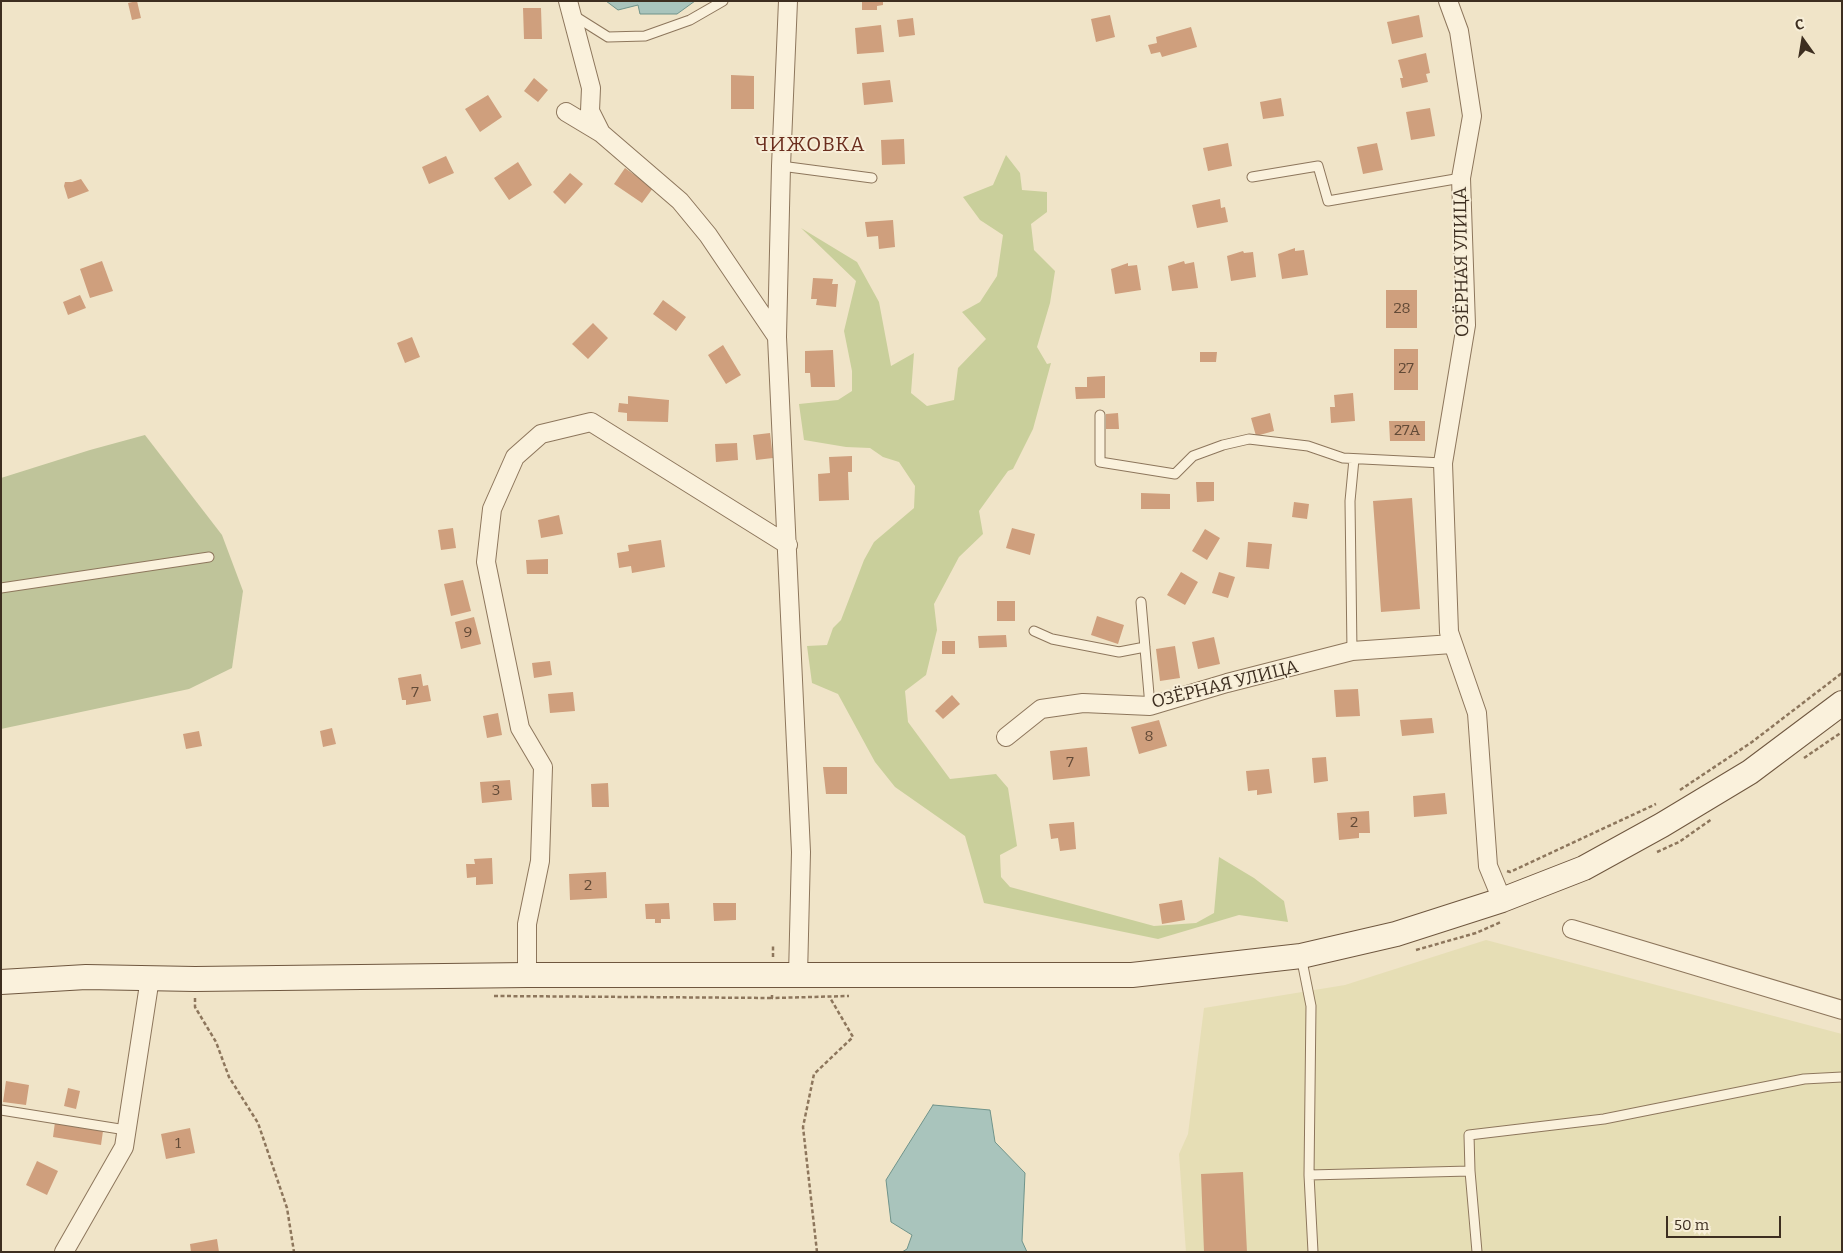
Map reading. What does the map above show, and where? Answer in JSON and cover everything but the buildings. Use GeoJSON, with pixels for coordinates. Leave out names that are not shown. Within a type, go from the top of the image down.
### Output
{"type":"FeatureCollection","features":[{"type":"Feature","properties":{"kind":"street"},"geometry":{"type":"LineString","coordinates":[[788,1],[781,166],[777,336],[801,852],[798,976]]}},
{"type":"Feature","properties":{"kind":"street","name":"ОЗЁРНАЯ УЛИЦА"},"geometry":{"type":"LineString","coordinates":[[1448,1],[1459,31],[1472,116],[1461,178],[1466,325],[1443,463],[1449,632],[1476,713],[1488,866],[1502,911]]}},
{"type":"Feature","properties":{"kind":"street"},"geometry":{"type":"LineString","coordinates":[[569,7],[591,88],[590,111],[600,133]]}},
{"type":"Feature","properties":{"kind":"street"},"geometry":{"type":"LineString","coordinates":[[566,112],[600,133],[680,201],[708,235],[777,336]]}},
{"type":"Feature","properties":{"kind":"street"},"geometry":{"type":"LineString","coordinates":[[527,975],[527,924],[540,861],[542,768],[520,728],[486,562],[492,509],[515,458],[541,434],[591,422],[788,545]]}},
{"type":"Feature","properties":{"kind":"street","name":"ОЗЁРНАЯ УЛИЦА"},"geometry":{"type":"LineString","coordinates":[[1006,737],[1041,709],[1083,703],[1150,706],[1227,683],[1352,651],[1452,644]]}},
{"type":"Feature","properties":{"kind":"street"},"geometry":{"type":"LineString","coordinates":[[1,982],[86,977],[195,979],[527,975],[773,975],[798,976],[829,986],[1132,975],[1301,956],[1502,911],[1662,826],[1750,772],[1842,703]]}},
{"type":"Feature","properties":{"kind":"street"},"geometry":{"type":"LineString","coordinates":[[1572,929],[1842,1010]]}},
{"type":"Feature","properties":{"kind":"street"},"geometry":{"type":"LineString","coordinates":[[64,1252],[124,1147],[150,978]]}},
{"type":"Feature","properties":{"kind":"lane"},"geometry":{"type":"LineString","coordinates":[[569,7],[608,37],[645,36],[690,20],[723,1]]}},
{"type":"Feature","properties":{"kind":"lane"},"geometry":{"type":"LineString","coordinates":[[781,166],[872,178]]}},
{"type":"Feature","properties":{"kind":"lane"},"geometry":{"type":"LineString","coordinates":[[1252,177],[1318,166],[1328,201],[1461,178]]}},
{"type":"Feature","properties":{"kind":"lane"},"geometry":{"type":"LineString","coordinates":[[1100,416],[1100,462],[1175,474],[1193,456],[1223,445],[1249,439],[1308,446],[1343,458],[1443,463]]}},
{"type":"Feature","properties":{"kind":"lane"},"geometry":{"type":"LineString","coordinates":[[1352,651],[1350,501],[1354,459]]}},
{"type":"Feature","properties":{"kind":"lane"},"geometry":{"type":"LineString","coordinates":[[1,588],[209,557]]}},
{"type":"Feature","properties":{"kind":"lane"},"geometry":{"type":"LineString","coordinates":[[1141,602],[1150,706]]}},
{"type":"Feature","properties":{"kind":"lane"},"geometry":{"type":"LineString","coordinates":[[1034,631],[1052,639],[1119,652],[1145,647]]}},
{"type":"Feature","properties":{"kind":"lane"},"geometry":{"type":"LineString","coordinates":[[1301,956],[1311,1006],[1309,1176],[1313,1252]]}},
{"type":"Feature","properties":{"kind":"lane"},"geometry":{"type":"LineString","coordinates":[[1477,1252],[1470,1172],[1469,1135],[1604,1119],[1804,1079],[1842,1077]]}},
{"type":"Feature","properties":{"kind":"lane"},"geometry":{"type":"LineString","coordinates":[[1,1110],[126,1130]]}},
{"type":"Feature","properties":{"kind":"lane"},"geometry":{"type":"LineString","coordinates":[[1309,1176],[1470,1172]]}},
{"type":"Feature","properties":{"kind":"path"},"geometry":{"type":"LineString","coordinates":[[1678,791],[1752,742],[1842,673]]}},
{"type":"Feature","properties":{"kind":"path"},"geometry":{"type":"LineString","coordinates":[[1800,760],[1842,732]]}},
{"type":"Feature","properties":{"kind":"path"},"geometry":{"type":"LineString","coordinates":[[1488,866],[1510,872],[1662,802]]}},
{"type":"Feature","properties":{"kind":"path"},"geometry":{"type":"LineString","coordinates":[[1652,854],[1679,842],[1719,815]]}},
{"type":"Feature","properties":{"kind":"path"},"geometry":{"type":"LineString","coordinates":[[1409,952],[1476,933],[1502,911]]}},
{"type":"Feature","properties":{"kind":"path"},"geometry":{"type":"LineString","coordinates":[[774,946],[772,998],[829,986],[858,996]]}},
{"type":"Feature","properties":{"kind":"path"},"geometry":{"type":"LineString","coordinates":[[195,979],[195,1008],[216,1042],[229,1077],[258,1123],[287,1208],[294,1252]]}},
{"type":"Feature","properties":{"kind":"path"},"geometry":{"type":"LineString","coordinates":[[817,1252],[803,1127],[814,1074],[853,1037],[829,986]]}},
{"type":"Feature","properties":{"kind":"shaded area"},"geometry":{"type":"Polygon","coordinates":[[[1486,940],[1842,1034],[1842,1252],[1186,1252],[1179,1154],[1188,1134],[1204,1008],[1345,985],[1486,940]]]}},
{"type":"Feature","properties":{"kind":"green space"},"geometry":{"type":"Polygon","coordinates":[[[1006,155],[1020,173],[1022,190],[1047,192],[1047,212],[1031,224],[1034,250],[1055,271],[1050,303],[1037,347],[1047,364],[1051,363],[1033,429],[1013,469],[1008,471],[979,511],[983,534],[959,557],[934,604],[937,630],[926,675],[905,691],[908,722],[950,779],[996,774],[1008,788],[1017,846],[1000,855],[1001,877],[1010,887],[1154,926],[1196,923],[1214,913],[1219,857],[1254,878],[1284,901],[1288,922],[1239,915],[1158,939],[984,903],[965,836],[895,787],[875,762],[838,694],[812,683],[807,646],[827,645],[833,628],[841,620],[864,560],[874,542],[914,508],[915,486],[899,462],[883,457],[870,448],[846,447],[804,440],[799,404],[838,400],[852,391],[852,371],[844,331],[856,281],[801,228],[857,262],[879,302],[891,366],[914,353],[911,393],[927,406],[954,400],[958,368],[986,339],[962,312],[980,302],[997,276],[1003,235],[980,220],[963,197],[993,185],[1006,155]]]}},
{"type":"Feature","properties":{"kind":"green space"},"geometry":{"type":"Polygon","coordinates":[[[145,435],[222,535],[243,591],[232,668],[189,689],[1,729],[1,478],[145,435]]]}},
{"type":"Feature","properties":{"kind":"water"},"geometry":{"type":"Polygon","coordinates":[[[606,1],[695,1],[677,14],[640,14],[638,5],[618,10],[606,1]]]}},
{"type":"Feature","properties":{"kind":"water"},"geometry":{"type":"Polygon","coordinates":[[[933,1105],[990,1110],[995,1142],[1025,1173],[1022,1241],[1027,1252],[902,1252],[907,1249],[912,1235],[891,1222],[886,1180],[933,1105]]]}},
{"type":"Feature","properties":{"kind":"district","name":"ЧИЖОВКА"},"geometry":{"type":"Point","coordinates":[810,145]}}]}
